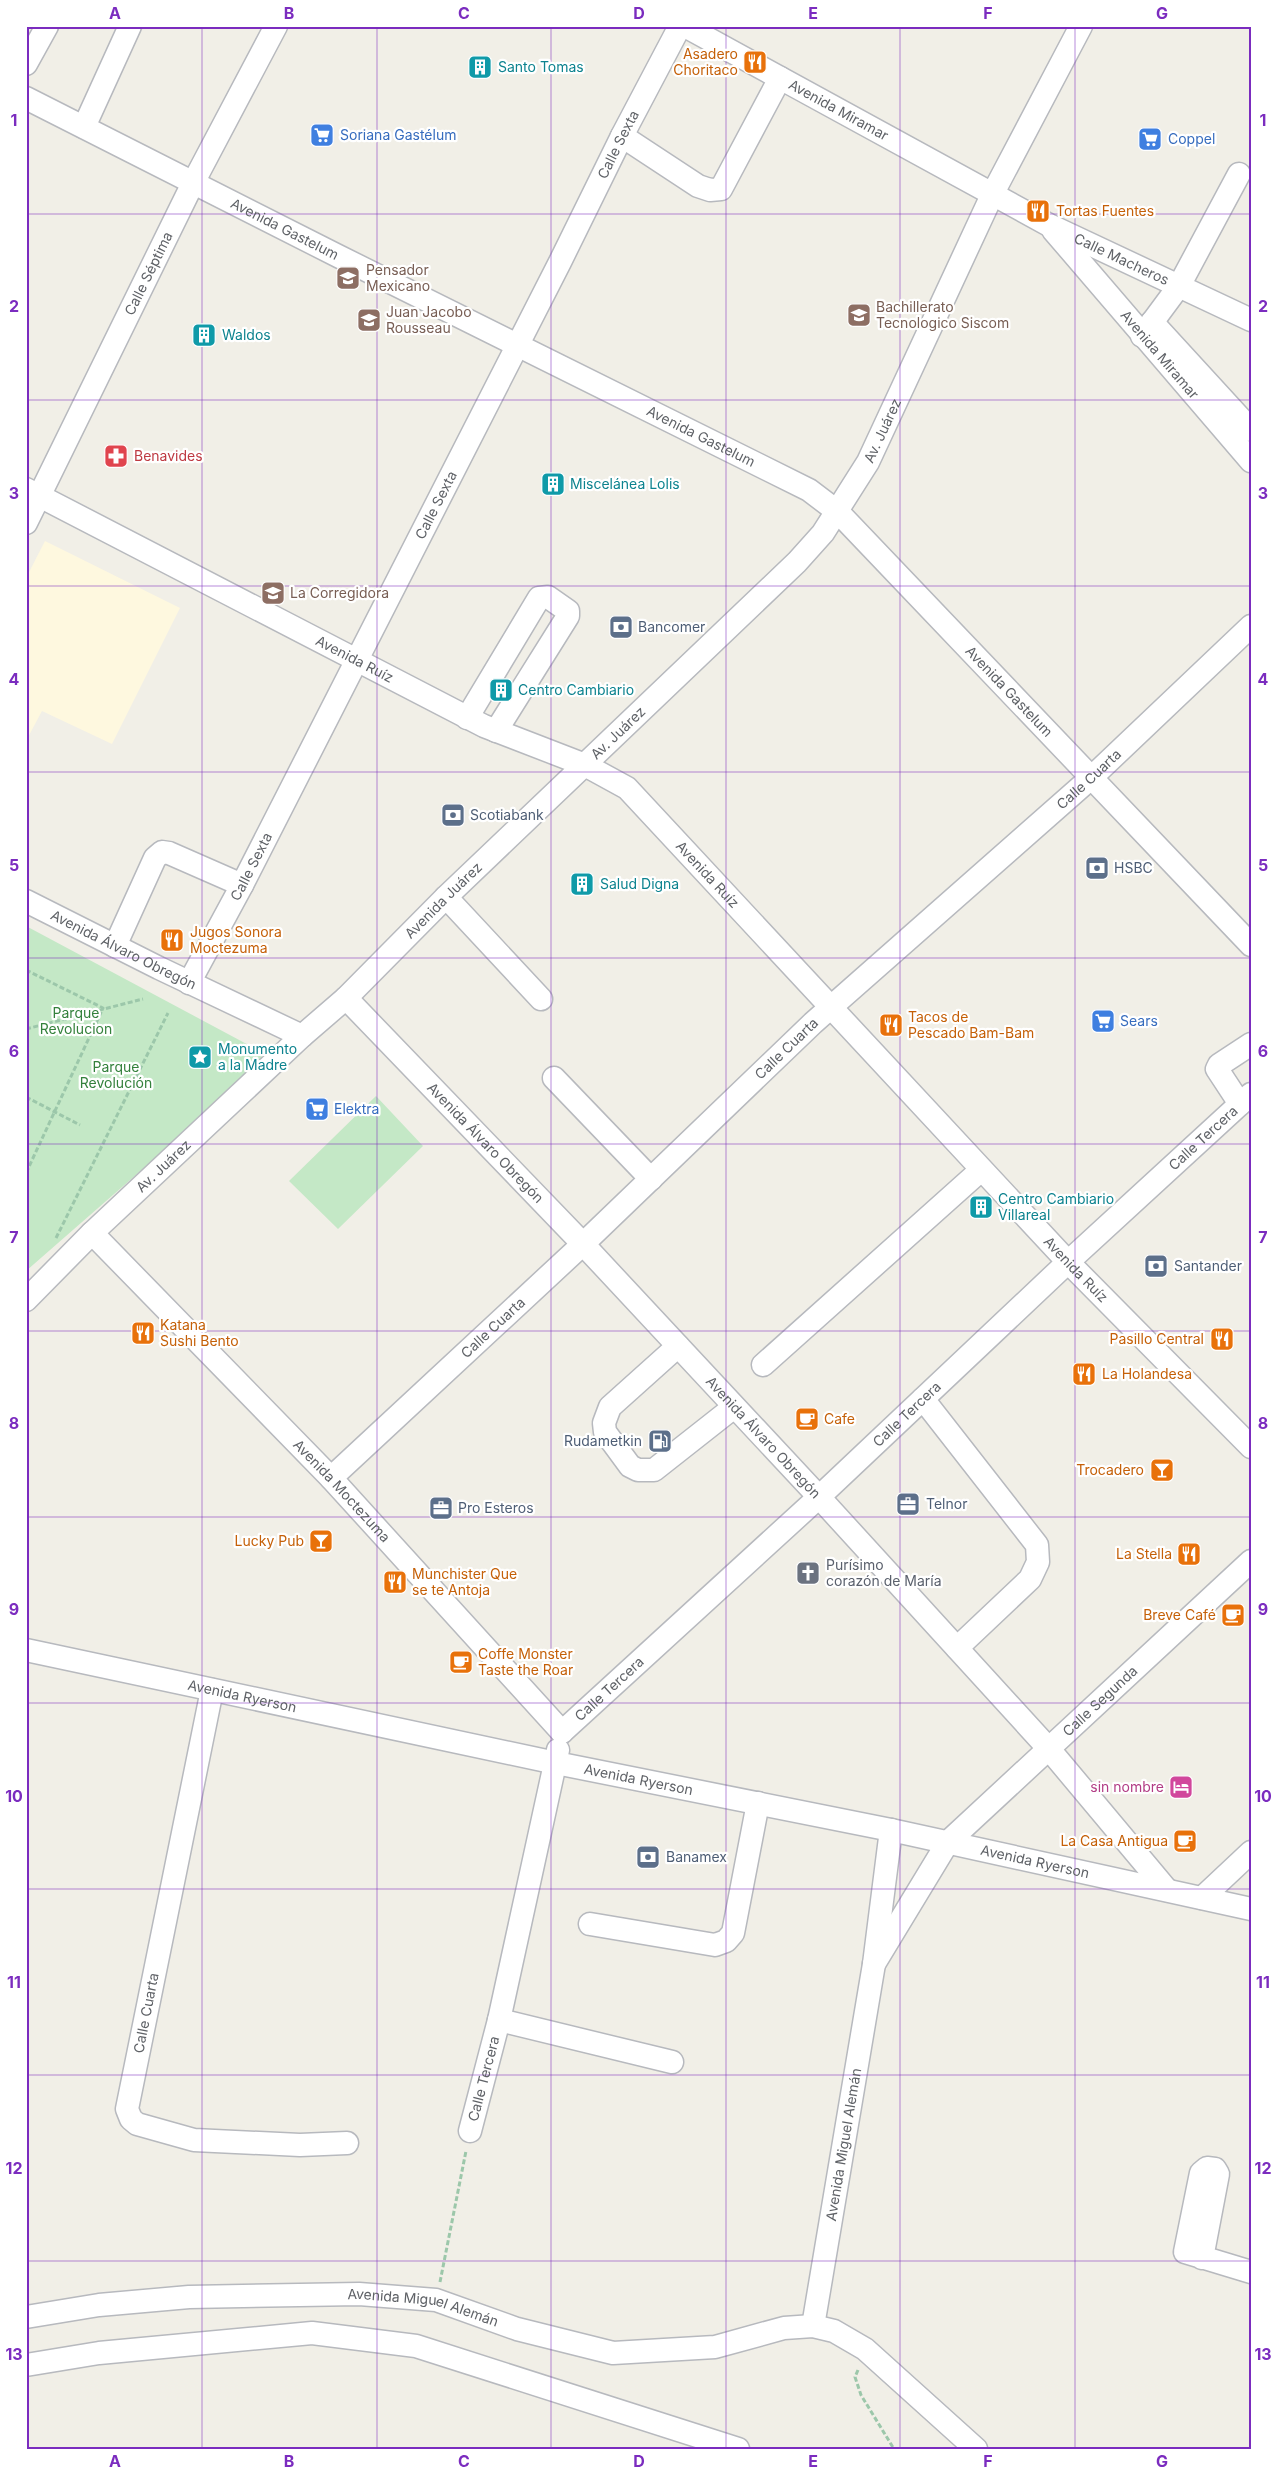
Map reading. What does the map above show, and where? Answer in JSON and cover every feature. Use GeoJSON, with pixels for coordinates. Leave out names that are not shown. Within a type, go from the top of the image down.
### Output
{"type":"FeatureCollection","features":[{"type":"Feature","properties":{"kind":"street"},"geometry":{"type":"LineString","coordinates":[[26,64],[46,26]]}},
{"type":"Feature","properties":{"kind":"street"},"geometry":{"type":"LineString","coordinates":[[84,127],[130,26]]}},
{"type":"Feature","properties":{"kind":"street","name":"Calle Séptima"},"geometry":{"type":"LineString","coordinates":[[26,523],[33,493],[276,26]]}},
{"type":"Feature","properties":{"kind":"street","name":"Calle Sexta"},"geometry":{"type":"LineString","coordinates":[[189,982],[242,885],[622,136],[680,26]]}},
{"type":"Feature","properties":{"kind":"street","name":"Avenida Miramar"},"geometry":{"type":"LineString","coordinates":[[685,26],[994,194]]}},
{"type":"Feature","properties":{"kind":"street","name":"Av. Juárez"},"geometry":{"type":"LineString","coordinates":[[584,765],[797,562],[823,534],[838,512],[868,462],[994,194],[1081,26]]}},
{"type":"Feature","properties":{"kind":"street"},"geometry":{"type":"LineString","coordinates":[[622,136],[698,186],[710,190],[720,189],[780,78]]}},
{"type":"Feature","properties":{"kind":"street","name":"Avenida Gastelum"},"geometry":{"type":"LineString","coordinates":[[26,98],[516,345],[809,490],[838,512],[1251,945]]}},
{"type":"Feature","properties":{"kind":"street"},"geometry":{"type":"LineString","coordinates":[[1147,329],[1180,286],[1239,174]]}},
{"type":"Feature","properties":{"kind":"street","name":"Calle Macheros"},"geometry":{"type":"LineString","coordinates":[[994,194],[1049,225],[1251,320]]}},
{"type":"Feature","properties":{"kind":"street","name":"Avenida Miramar"},"geometry":{"type":"LineString","coordinates":[[1049,225],[1147,329],[1251,430]]}},
{"type":"Feature","properties":{"kind":"street","name":"Avenida Miramar"},"geometry":{"type":"LineString","coordinates":[[1147,329],[1251,461]]}},
{"type":"Feature","properties":{"kind":"street","name":"Avenida Ruíz"},"geometry":{"type":"LineString","coordinates":[[33,493],[467,718],[584,765],[627,788],[830,1009],[1068,1262],[1251,1447]]}},
{"type":"Feature","properties":{"kind":"street"},"geometry":{"type":"LineString","coordinates":[[467,718],[539,598],[548,597],[568,611],[568,616],[496,731]]}},
{"type":"Feature","properties":{"kind":"street","name":"Calle Cuarta"},"geometry":{"type":"LineString","coordinates":[[331,1478],[583,1244],[830,1009],[1092,777],[1251,626]]}},
{"type":"Feature","properties":{"kind":"street","name":"Avenida Juárez"},"geometry":{"type":"LineString","coordinates":[[302,1036],[346,998],[446,897],[584,765]]}},
{"type":"Feature","properties":{"kind":"street"},"geometry":{"type":"LineString","coordinates":[[115,946],[155,858],[162,852],[170,853],[242,885]]}},
{"type":"Feature","properties":{"kind":"street"},"geometry":{"type":"LineString","coordinates":[[446,897],[541,999]]}},
{"type":"Feature","properties":{"kind":"street","name":"Avenida Álvaro Obregón"},"geometry":{"type":"LineString","coordinates":[[26,900],[115,946],[302,1036]]}},
{"type":"Feature","properties":{"kind":"street","name":"Avenida Álvaro Obregón"},"geometry":{"type":"LineString","coordinates":[[346,998],[583,1244],[819,1497],[1049,1749],[1167,1890]]}},
{"type":"Feature","properties":{"kind":"street","name":"Av. Juárez"},"geometry":{"type":"LineString","coordinates":[[27,1297],[92,1233],[302,1036]]}},
{"type":"Feature","properties":{"kind":"street"},"geometry":{"type":"LineString","coordinates":[[1245,1099],[1217,1069],[1219,1065],[1251,1044]]}},
{"type":"Feature","properties":{"kind":"street"},"geometry":{"type":"LineString","coordinates":[[554,1078],[651,1178]]}},
{"type":"Feature","properties":{"kind":"street","name":"Calle Tercera"},"geometry":{"type":"LineString","coordinates":[[562,1732],[819,1497],[1068,1262],[1245,1099]]}},
{"type":"Feature","properties":{"kind":"street"},"geometry":{"type":"LineString","coordinates":[[763,1365],[981,1170]]}},
{"type":"Feature","properties":{"kind":"street","name":"Avenida Moctezuma"},"geometry":{"type":"LineString","coordinates":[[92,1233],[331,1478],[562,1732]]}},
{"type":"Feature","properties":{"kind":"street"},"geometry":{"type":"LineString","coordinates":[[678,1346],[616,1401],[606,1415],[605,1432],[630,1466],[638,1470],[654,1470],[734,1407]]}},
{"type":"Feature","properties":{"kind":"street"},"geometry":{"type":"LineString","coordinates":[[923,1399],[1037,1545],[1039,1554],[1038,1562],[1030,1579],[957,1648]]}},
{"type":"Feature","properties":{"kind":"street","name":"Calle Segunda"},"geometry":{"type":"LineString","coordinates":[[948,1842],[1251,1561]]}},
{"type":"Feature","properties":{"kind":"street","name":"Avenida Ryerson"},"geometry":{"type":"LineString","coordinates":[[26,1650],[556,1763],[948,1842],[1251,1909]]}},
{"type":"Feature","properties":{"kind":"street","name":"Calle Cuarta"},"geometry":{"type":"LineString","coordinates":[[212,1690],[127,2109],[131,2119],[137,2124],[194,2140],[300,2144],[347,2143]]}},
{"type":"Feature","properties":{"kind":"street"},"geometry":{"type":"LineString","coordinates":[[556,1763],[562,1732]]}},
{"type":"Feature","properties":{"kind":"street","name":"Calle Tercera"},"geometry":{"type":"LineString","coordinates":[[470,2131],[499,2020],[556,1763]]}},
{"type":"Feature","properties":{"kind":"street"},"geometry":{"type":"LineString","coordinates":[[590,1924],[715,1945],[726,1941],[733,1933],[758,1803]]}},
{"type":"Feature","properties":{"kind":"street","name":"Avenida Miguel Alemán"},"geometry":{"type":"LineString","coordinates":[[813,2326],[874,1964],[891,1830]]}},
{"type":"Feature","properties":{"kind":"street","name":"Avenida Miguel Alemán"},"geometry":{"type":"LineString","coordinates":[[874,1964],[948,1842]]}},
{"type":"Feature","properties":{"kind":"street"},"geometry":{"type":"LineString","coordinates":[[1202,1898],[1251,1852]]}},
{"type":"Feature","properties":{"kind":"street"},"geometry":{"type":"LineString","coordinates":[[499,2020],[672,2062]]}},
{"type":"Feature","properties":{"kind":"street"},"geometry":{"type":"LineString","coordinates":[[1202,2258],[1251,2272]]}},
{"type":"Feature","properties":{"kind":"street","name":"Avenida Miguel Alemán"},"geometry":{"type":"LineString","coordinates":[[26,2317],[99,2305],[189,2297],[359,2294],[436,2300],[517,2329],[613,2353],[715,2347],[784,2328],[813,2326],[834,2331],[865,2349],[976,2449]]}},
{"type":"Feature","properties":{"kind":"street"},"geometry":{"type":"LineString","coordinates":[[26,2365],[99,2353],[312,2333],[416,2346],[738,2449]]}},
{"type":"Feature","properties":{"kind":"path"},"geometry":{"type":"LineString","coordinates":[[26,970],[103,1008]]}},
{"type":"Feature","properties":{"kind":"path"},"geometry":{"type":"LineString","coordinates":[[26,1030],[103,1008],[143,999]]}},
{"type":"Feature","properties":{"kind":"path"},"geometry":{"type":"LineString","coordinates":[[26,1173],[103,1008]]}},
{"type":"Feature","properties":{"kind":"path"},"geometry":{"type":"LineString","coordinates":[[52,1246],[168,1013]]}},
{"type":"Feature","properties":{"kind":"path"},"geometry":{"type":"LineString","coordinates":[[26,1097],[80,1125]]}},
{"type":"Feature","properties":{"kind":"path"},"geometry":{"type":"LineString","coordinates":[[436,2300],[470,2131]]}},
{"type":"Feature","properties":{"kind":"path"},"geometry":{"type":"LineString","coordinates":[[865,2349],[855,2377],[861,2395],[894,2449]]}},
{"type":"Feature","properties":{"kind":"shaded area"},"geometry":{"type":"Polygon","coordinates":[[[45,541],[180,608],[112,744],[42,711],[26,741],[26,578],[45,541]]]}},
{"type":"Feature","properties":{"kind":"green space","name":"Parque Revolución"},"geometry":{"type":"Polygon","coordinates":[[[26,926],[271,1057],[26,1271],[26,926]]]}},
{"type":"Feature","properties":{"kind":"green space"},"geometry":{"type":"Polygon","coordinates":[[[376,1096],[423,1146],[338,1229],[289,1181],[376,1096]]]}},
{"type":"Feature","properties":{"kind":"place","name":"Asadero Choritaco"},"geometry":{"type":"Point","coordinates":[755,62]}},
{"type":"Feature","properties":{"kind":"place","name":"Santo Tomas"},"geometry":{"type":"Point","coordinates":[480,67]}},
{"type":"Feature","properties":{"kind":"place","name":"Soriana Gastélum"},"geometry":{"type":"Point","coordinates":[322,135]}},
{"type":"Feature","properties":{"kind":"place","name":"Coppel"},"geometry":{"type":"Point","coordinates":[1150,139]}},
{"type":"Feature","properties":{"kind":"place","name":"Tortas Fuentes"},"geometry":{"type":"Point","coordinates":[1038,211]}},
{"type":"Feature","properties":{"kind":"place","name":"Pensador Mexicano"},"geometry":{"type":"Point","coordinates":[348,278]}},
{"type":"Feature","properties":{"kind":"place","name":"Bachillerato Tecnologico Siscom"},"geometry":{"type":"Point","coordinates":[859,315]}},
{"type":"Feature","properties":{"kind":"place","name":"Juan Jacobo Rousseau"},"geometry":{"type":"Point","coordinates":[369,320]}},
{"type":"Feature","properties":{"kind":"place","name":"Waldos"},"geometry":{"type":"Point","coordinates":[204,335]}},
{"type":"Feature","properties":{"kind":"place","name":"Benavides"},"geometry":{"type":"Point","coordinates":[116,456]}},
{"type":"Feature","properties":{"kind":"place","name":"Miscelánea Lolis"},"geometry":{"type":"Point","coordinates":[553,484]}},
{"type":"Feature","properties":{"kind":"place","name":"La Corregidora"},"geometry":{"type":"Point","coordinates":[273,593]}},
{"type":"Feature","properties":{"kind":"place","name":"Bancomer"},"geometry":{"type":"Point","coordinates":[621,627]}},
{"type":"Feature","properties":{"kind":"place","name":"Centro Cambiario"},"geometry":{"type":"Point","coordinates":[501,690]}},
{"type":"Feature","properties":{"kind":"place","name":"Scotiabank"},"geometry":{"type":"Point","coordinates":[453,815]}},
{"type":"Feature","properties":{"kind":"place","name":"HSBC"},"geometry":{"type":"Point","coordinates":[1097,868]}},
{"type":"Feature","properties":{"kind":"place","name":"Salud Digna"},"geometry":{"type":"Point","coordinates":[582,884]}},
{"type":"Feature","properties":{"kind":"place","name":"Jugos Sonora Moctezuma"},"geometry":{"type":"Point","coordinates":[172,940]}},
{"type":"Feature","properties":{"kind":"place","name":"Sears"},"geometry":{"type":"Point","coordinates":[1103,1021]}},
{"type":"Feature","properties":{"kind":"place","name":"Tacos de Pescado Bam-Bam"},"geometry":{"type":"Point","coordinates":[891,1025]}},
{"type":"Feature","properties":{"kind":"place","name":"Monumento a la Madre"},"geometry":{"type":"Point","coordinates":[200,1057]}},
{"type":"Feature","properties":{"kind":"place","name":"Elektra"},"geometry":{"type":"Point","coordinates":[317,1109]}},
{"type":"Feature","properties":{"kind":"place","name":"Centro Cambiario Villareal"},"geometry":{"type":"Point","coordinates":[981,1207]}},
{"type":"Feature","properties":{"kind":"place","name":"Santander"},"geometry":{"type":"Point","coordinates":[1156,1266]}},
{"type":"Feature","properties":{"kind":"place","name":"Katana Sushi Bento"},"geometry":{"type":"Point","coordinates":[143,1333]}},
{"type":"Feature","properties":{"kind":"place","name":"Pasillo Central"},"geometry":{"type":"Point","coordinates":[1222,1339]}},
{"type":"Feature","properties":{"kind":"place","name":"La Holandesa"},"geometry":{"type":"Point","coordinates":[1084,1374]}},
{"type":"Feature","properties":{"kind":"place","name":"Cafe"},"geometry":{"type":"Point","coordinates":[807,1419]}},
{"type":"Feature","properties":{"kind":"place","name":"Rudametkin"},"geometry":{"type":"Point","coordinates":[660,1441]}},
{"type":"Feature","properties":{"kind":"place","name":"Trocadero"},"geometry":{"type":"Point","coordinates":[1162,1470]}},
{"type":"Feature","properties":{"kind":"place","name":"Telnor"},"geometry":{"type":"Point","coordinates":[908,1504]}},
{"type":"Feature","properties":{"kind":"place","name":"Pro Esteros"},"geometry":{"type":"Point","coordinates":[441,1508]}},
{"type":"Feature","properties":{"kind":"place","name":"Lucky Pub"},"geometry":{"type":"Point","coordinates":[321,1541]}},
{"type":"Feature","properties":{"kind":"place","name":"La Stella"},"geometry":{"type":"Point","coordinates":[1189,1554]}},
{"type":"Feature","properties":{"kind":"place","name":"Purísimo corazón de María"},"geometry":{"type":"Point","coordinates":[808,1573]}},
{"type":"Feature","properties":{"kind":"place","name":"Munchister Que se te Antoja"},"geometry":{"type":"Point","coordinates":[395,1582]}},
{"type":"Feature","properties":{"kind":"place","name":"Breve Café"},"geometry":{"type":"Point","coordinates":[1233,1615]}},
{"type":"Feature","properties":{"kind":"place","name":"Coffe Monster Taste the Roar"},"geometry":{"type":"Point","coordinates":[461,1662]}},
{"type":"Feature","properties":{"kind":"place","name":"sin nombre"},"geometry":{"type":"Point","coordinates":[1181,1787]}},
{"type":"Feature","properties":{"kind":"place","name":"La Casa Antigua"},"geometry":{"type":"Point","coordinates":[1185,1841]}},
{"type":"Feature","properties":{"kind":"place","name":"Banamex"},"geometry":{"type":"Point","coordinates":[648,1857]}},
{"type":"Feature","properties":{"kind":"park label","name":"Parque Revolucion"},"geometry":{"type":"Point","coordinates":[76,1022]}}]}
